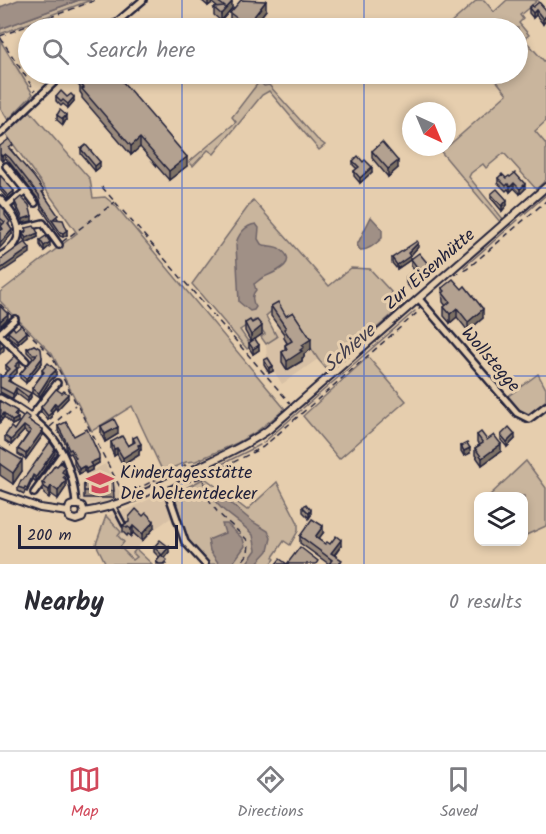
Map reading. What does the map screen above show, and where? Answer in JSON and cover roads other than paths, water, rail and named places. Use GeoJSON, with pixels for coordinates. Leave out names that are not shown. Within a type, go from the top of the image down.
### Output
{"type":"FeatureCollection","features":[{"type":"Feature","properties":{"kind":"street"},"geometry":{"type":"LineString","coordinates":[[122,18],[143,0]]}},
{"type":"Feature","properties":{"kind":"street"},"geometry":{"type":"LineString","coordinates":[[0,134],[52,84]]}},
{"type":"Feature","properties":{"kind":"street"},"geometry":{"type":"LineString","coordinates":[[6,166],[35,203]]}},
{"type":"Feature","properties":{"kind":"street","name":"Zur Eisenhütte"},"geometry":{"type":"LineString","coordinates":[[0,494],[40,508],[68,512],[70,518],[76,520],[82,518],[84,512],[114,506],[257,438],[421,301],[546,187]]}},
{"type":"Feature","properties":{"kind":"street"},"geometry":{"type":"LineString","coordinates":[[6,206],[26,192]]}},
{"type":"Feature","properties":{"kind":"street"},"geometry":{"type":"LineString","coordinates":[[0,199],[16,220],[19,229],[16,243],[0,255]]}},
{"type":"Feature","properties":{"kind":"street"},"geometry":{"type":"LineString","coordinates":[[19,229],[43,223],[59,245]]}},
{"type":"Feature","properties":{"kind":"street","name":"Wollstegge"},"geometry":{"type":"LineString","coordinates":[[421,301],[517,413],[528,419],[546,406]]}},
{"type":"Feature","properties":{"kind":"street"},"geometry":{"type":"LineString","coordinates":[[15,319],[0,334],[26,361]]}},
{"type":"Feature","properties":{"kind":"street"},"geometry":{"type":"LineString","coordinates":[[31,417],[57,383]]}},
{"type":"Feature","properties":{"kind":"street"},"geometry":{"type":"LineString","coordinates":[[0,398],[31,417],[53,436],[74,478],[76,504]]}},
{"type":"Feature","properties":{"kind":"street"},"geometry":{"type":"LineString","coordinates":[[34,493],[62,454]]}},
{"type":"Feature","properties":{"kind":"street"},"geometry":{"type":"LineString","coordinates":[[165,483],[185,542],[205,564]]}},
{"type":"Feature","properties":{"kind":"street"},"geometry":{"type":"LineString","coordinates":[[68,512],[70,506],[76,504],[82,506],[84,512]]}},
{"type":"Feature","properties":{"kind":"lane"},"geometry":{"type":"LineString","coordinates":[[114,506],[126,527]]}},
{"type":"Feature","properties":{"kind":"waterway","name":"Schieve"},"geometry":{"type":"LineString","coordinates":[[522,216],[546,195]]}},
{"type":"Feature","properties":{"kind":"waterway","name":"Schieve"},"geometry":{"type":"LineString","coordinates":[[464,267],[518,220]]}},
{"type":"Feature","properties":{"kind":"waterway","name":"Schieve"},"geometry":{"type":"LineString","coordinates":[[303,408],[415,311]]}},
{"type":"Feature","properties":{"kind":"waterway","name":"Schieve"},"geometry":{"type":"LineString","coordinates":[[263,443],[301,410]]}},
{"type":"Feature","properties":{"kind":"waterway","name":"Schieve"},"geometry":{"type":"LineString","coordinates":[[206,472],[260,445]]}},
{"type":"Feature","properties":{"kind":"place","name":"Kindertagesstätte Die Weltentdecker"},"geometry":{"type":"Point","coordinates":[100,483]}}]}
